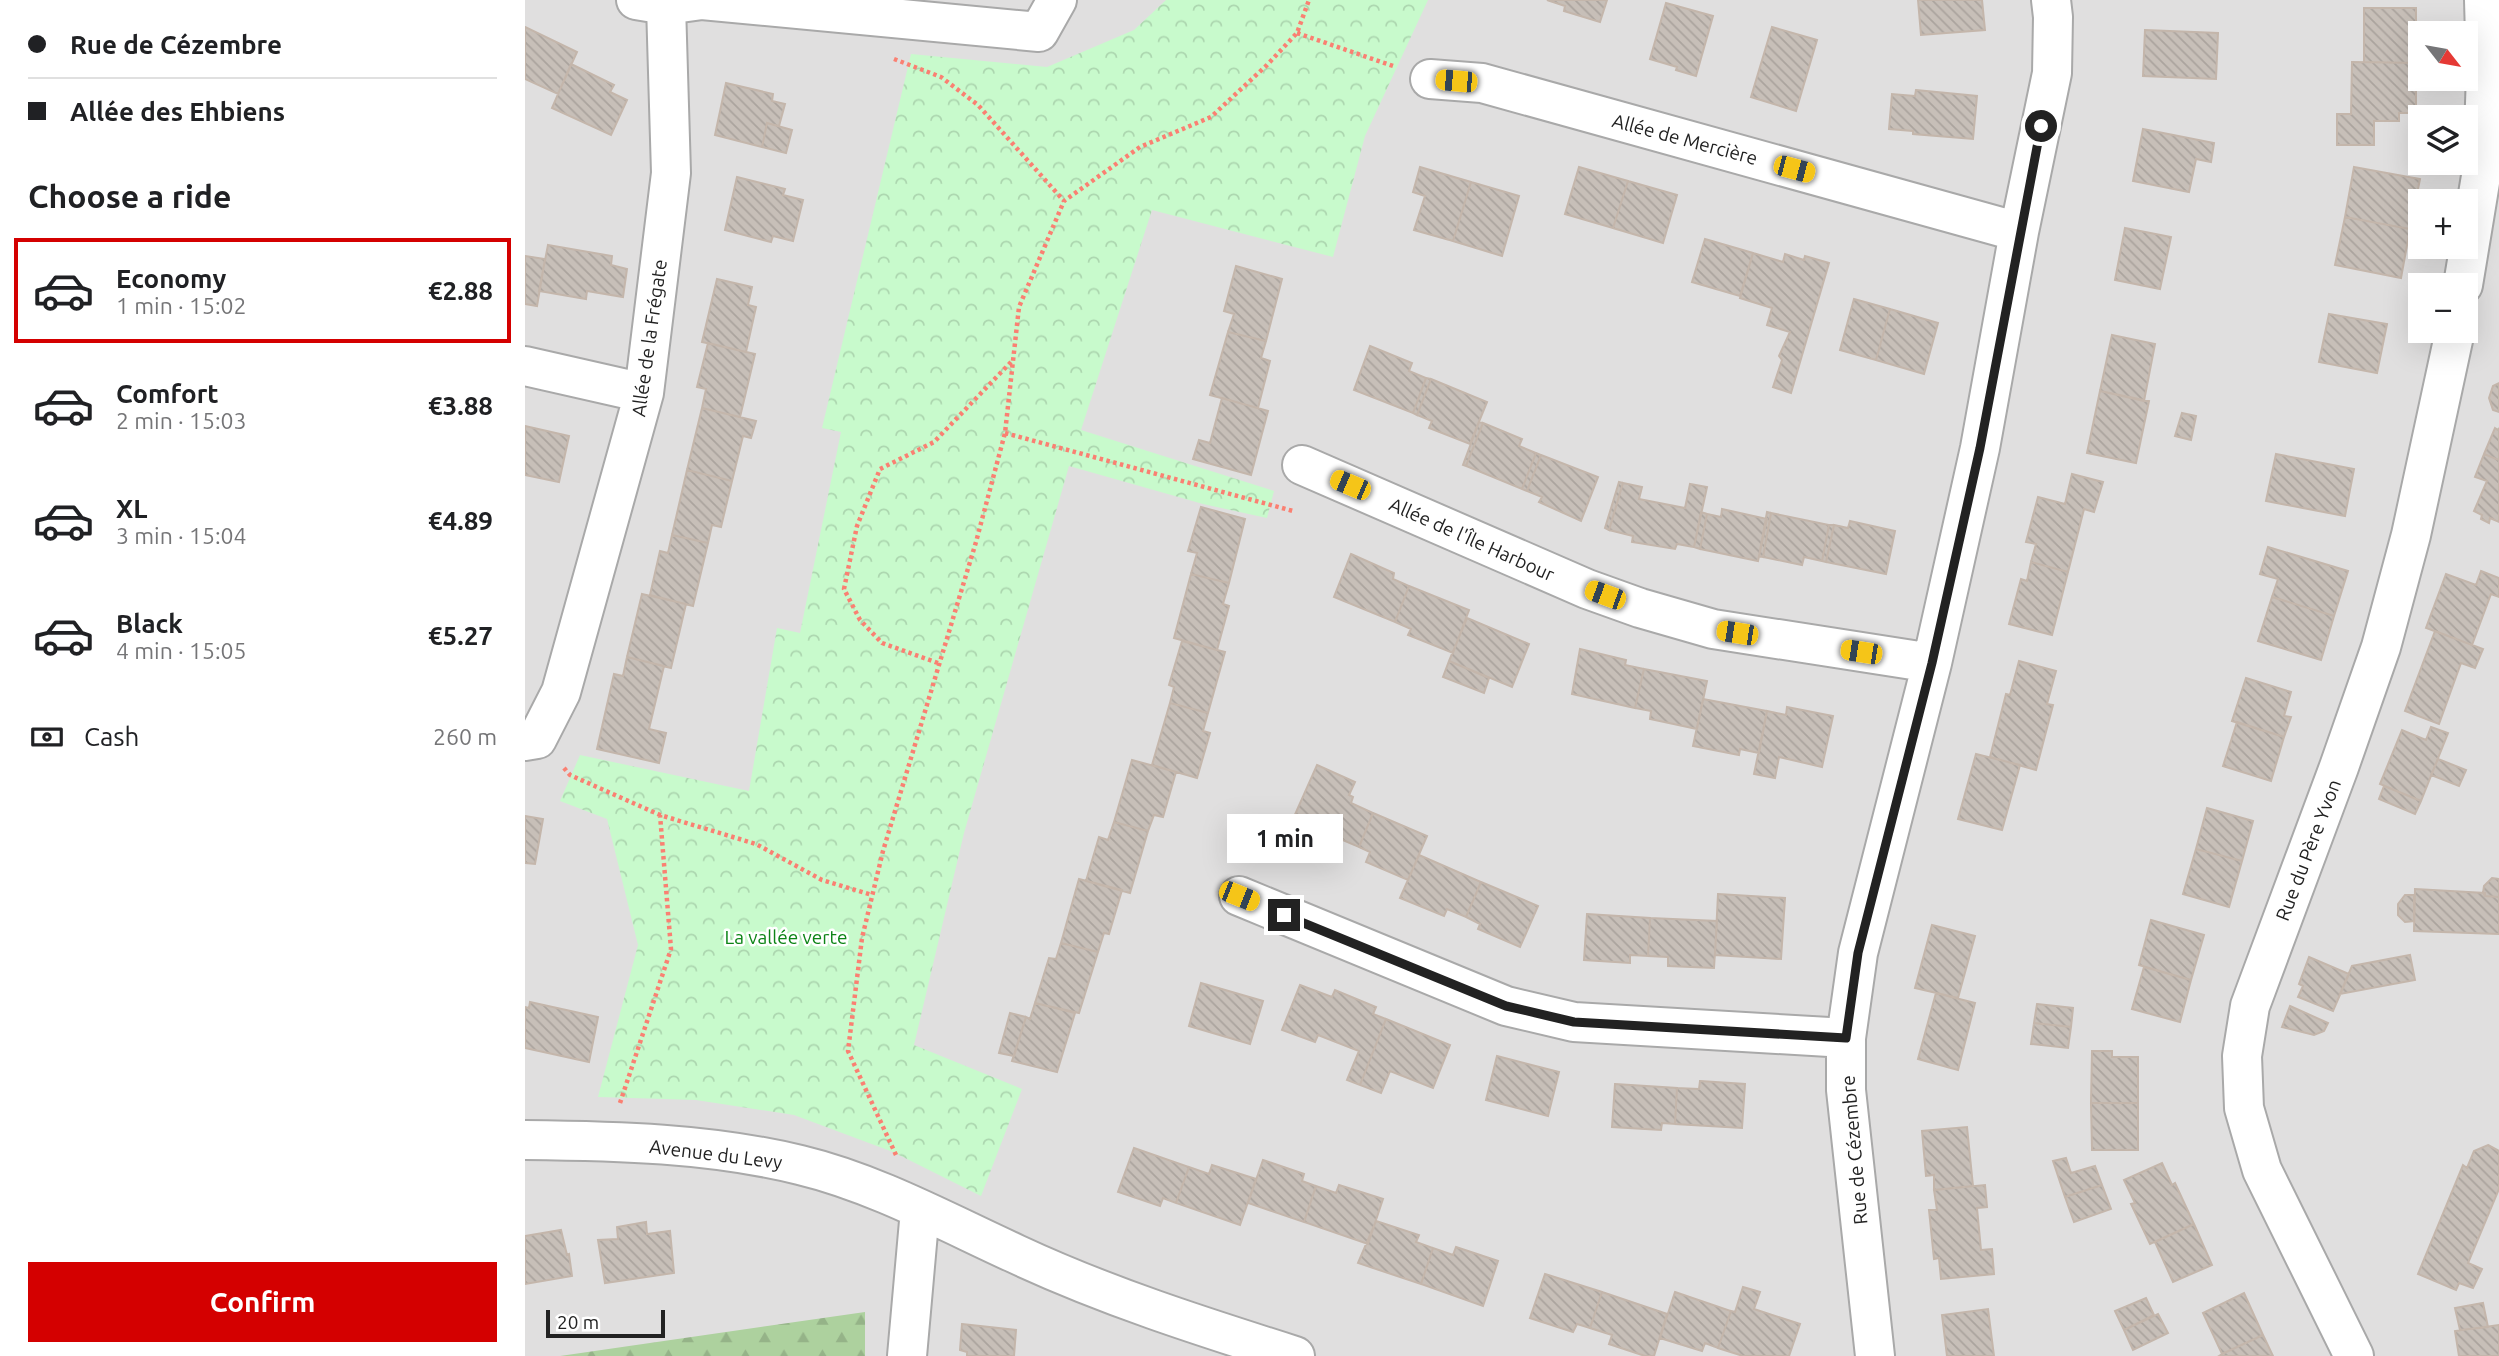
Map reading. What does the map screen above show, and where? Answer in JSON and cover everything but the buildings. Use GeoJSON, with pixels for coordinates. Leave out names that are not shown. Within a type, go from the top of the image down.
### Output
{"type":"FeatureCollection","features":[{"type":"Feature","properties":{"kind":"street"},"geometry":{"type":"LineString","coordinates":[[651,2],[702,0],[1039,32],[1057,0]]}},
{"type":"Feature","properties":{"kind":"street","name":"Rue de Cézembre"},"geometry":{"type":"LineString","coordinates":[[1875,1356],[1846,1090],[1846,1038],[1858,953],[1932,663],[1980,448],[2019,232],[2052,74],[2051,0]]}},
{"type":"Feature","properties":{"kind":"street"},"geometry":{"type":"LineString","coordinates":[[2465,273],[2483,164],[2486,73],[2484,0]]}},
{"type":"Feature","properties":{"kind":"street","name":"Allée de la Frégate"},"geometry":{"type":"LineString","coordinates":[[531,740],[561,692],[644,394],[671,173],[651,2]]}},
{"type":"Feature","properties":{"kind":"street","name":"Allée de Mercière"},"geometry":{"type":"LineString","coordinates":[[1430,79],[1482,83],[2019,232]]}},
{"type":"Feature","properties":{"kind":"street","name":"Rue du Père Yvon"},"geometry":{"type":"LineString","coordinates":[[2354,1356],[2262,1170],[2244,1108],[2242,1056],[2251,1006],[2381,647],[2411,535],[2452,343]]}},
{"type":"Feature","properties":{"kind":"street"},"geometry":{"type":"LineString","coordinates":[[525,366],[644,394]]}},
{"type":"Feature","properties":{"kind":"street","name":"Allée de l'Île Harbour"},"geometry":{"type":"LineString","coordinates":[[1303,464],[1587,589],[1640,608],[1713,629],[1932,663]]}},
{"type":"Feature","properties":{"kind":"street"},"geometry":{"type":"LineString","coordinates":[[1239,896],[1506,1006],[1574,1022],[1846,1038]]}},
{"type":"Feature","properties":{"kind":"street","name":"Avenue du Levy"},"geometry":{"type":"LineString","coordinates":[[525,1140],[607,1141],[720,1150],[801,1165],[862,1185],[1120,1299],[1295,1356]]}},
{"type":"Feature","properties":{"kind":"street"},"geometry":{"type":"LineString","coordinates":[[907,1356],[920,1210]]}},
{"type":"Feature","properties":{"kind":"path"},"geometry":{"type":"LineString","coordinates":[[920,1210],[848,1051],[862,938],[872,895],[938,663],[976,542],[1005,433],[1019,307],[1064,201],[1140,147],[1211,117],[1297,33],[1309,0]]}},
{"type":"Feature","properties":{"kind":"path"},"geometry":{"type":"LineString","coordinates":[[1297,33],[1430,79]]}},
{"type":"Feature","properties":{"kind":"path"},"geometry":{"type":"LineString","coordinates":[[885,54],[896,61],[941,77],[978,105],[1064,201]]}},
{"type":"Feature","properties":{"kind":"path"},"geometry":{"type":"LineString","coordinates":[[938,663],[882,643],[860,620],[844,589],[857,526],[880,469],[934,442],[1012,361]]}},
{"type":"Feature","properties":{"kind":"path"},"geometry":{"type":"LineString","coordinates":[[1005,433],[1293,511]]}},
{"type":"Feature","properties":{"kind":"path"},"geometry":{"type":"LineString","coordinates":[[531,740],[570,775],[660,816],[756,844],[822,880],[872,895]]}},
{"type":"Feature","properties":{"kind":"path"},"geometry":{"type":"LineString","coordinates":[[607,1141],[671,948],[660,816]]}},
{"type":"Feature","properties":{"kind":"shaded area"},"geometry":{"type":"Polygon","coordinates":[[[525,0],[2499,0],[2499,1356],[525,1356],[525,0]]]}},
{"type":"Feature","properties":{"kind":"green space","name":"La vallée verte"},"geometry":{"type":"Polygon","coordinates":[[[1166,0],[1428,0],[1365,136],[1333,257],[1152,210],[1081,430],[1274,491],[1267,518],[1203,504],[1069,466],[964,833],[914,1045],[1022,1089],[981,1196],[893,1152],[794,1115],[696,1100],[598,1097],[638,945],[607,819],[560,801],[580,755],[749,791],[777,628],[800,633],[841,432],[822,428],[911,54],[1047,67],[1134,30],[1166,0]]]}},
{"type":"Feature","properties":{"kind":"green space"},"geometry":{"type":"Polygon","coordinates":[[[865,1312],[865,1356],[560,1356],[865,1312]]]}},
{"type":"Feature","properties":{"kind":"route"},"geometry":{"type":"LineString","coordinates":[[1284,915],[1506,1006],[1574,1022],[1846,1038],[1858,953],[1932,663],[1980,448],[2041,126]]}}]}
